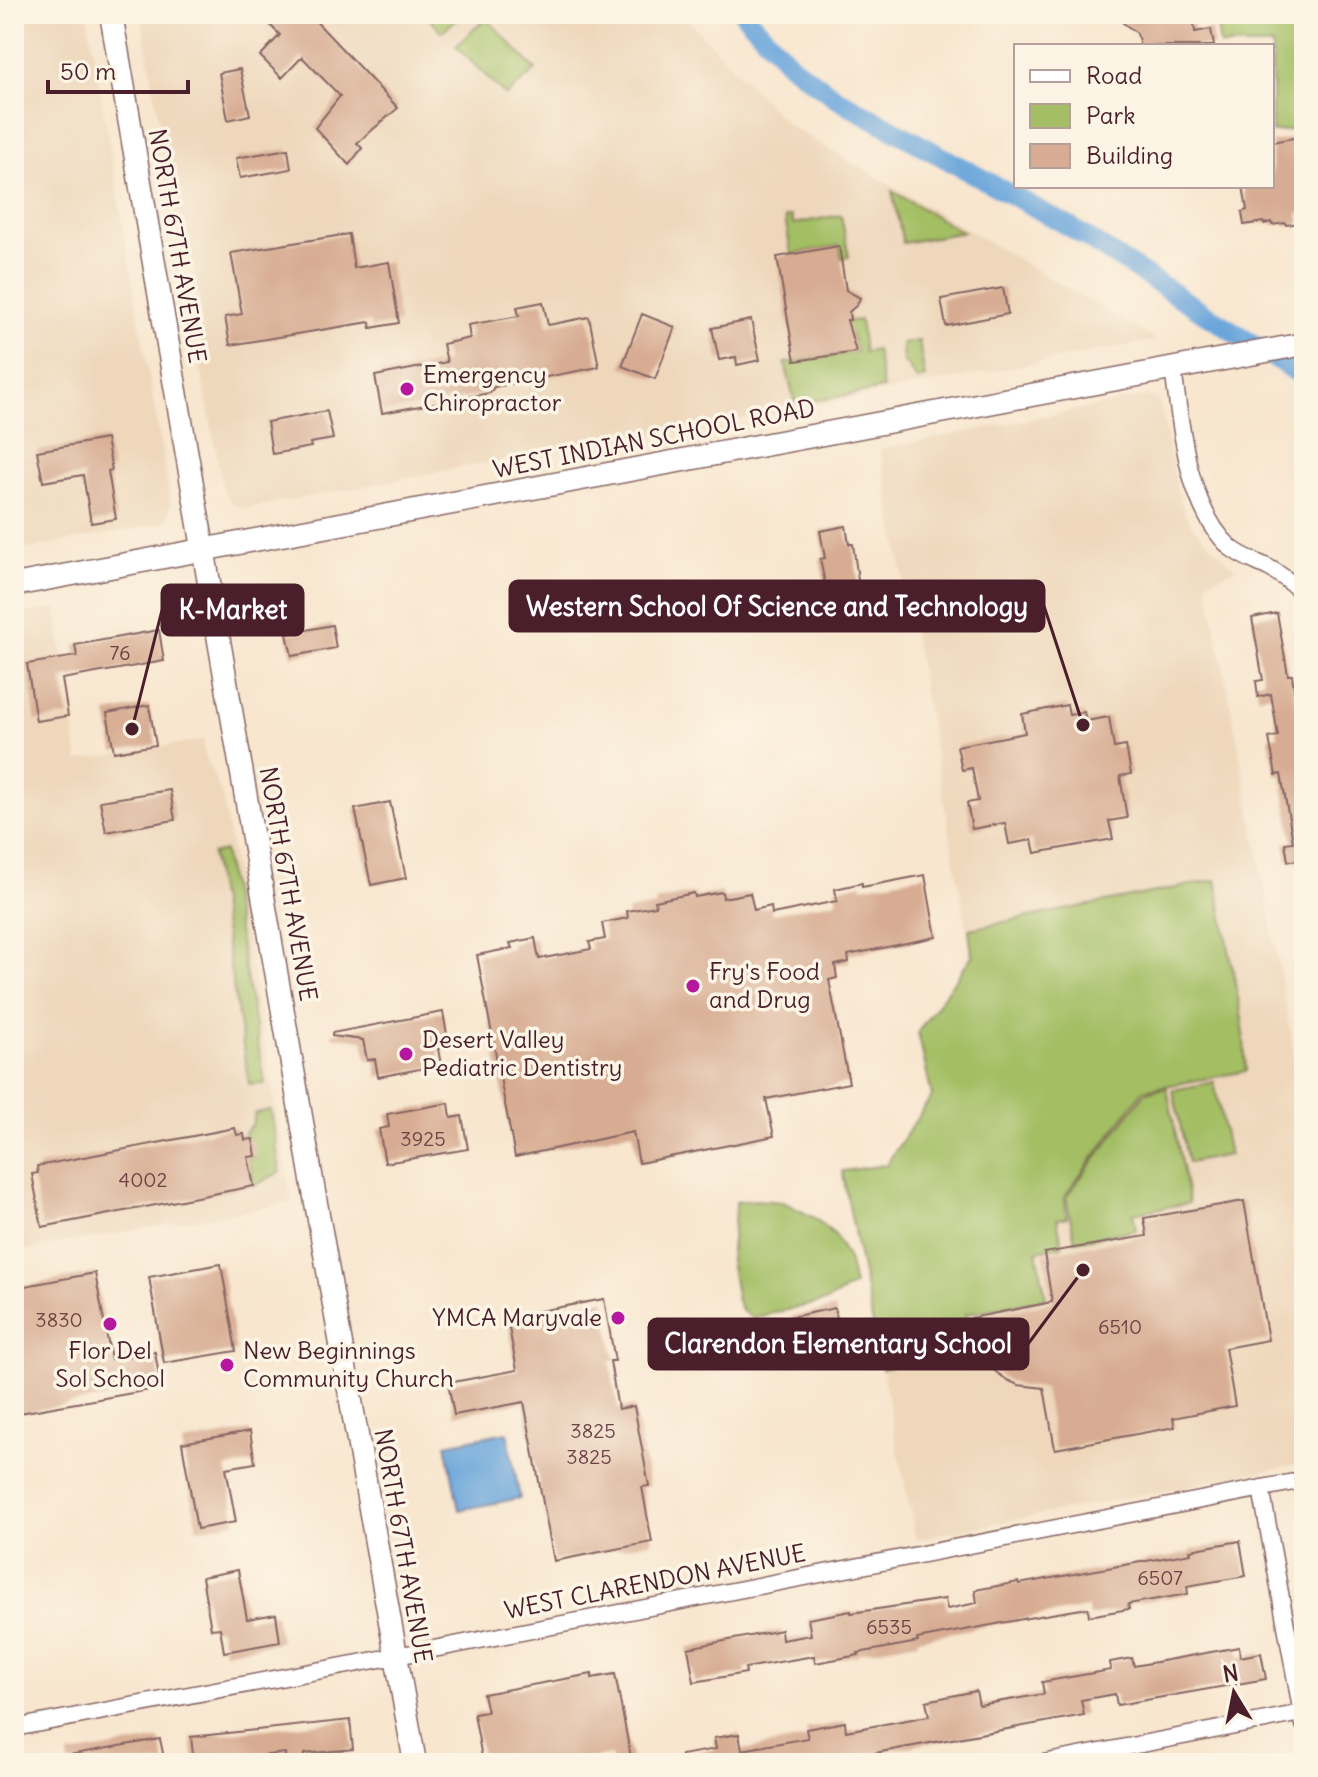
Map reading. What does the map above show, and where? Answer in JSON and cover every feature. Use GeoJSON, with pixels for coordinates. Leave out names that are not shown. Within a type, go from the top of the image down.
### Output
{"type":"FeatureCollection","features":[{"type":"Feature","properties":{"kind":"main road","name":"NORTH 67TH AVENUE"},"geometry":{"type":"LineString","coordinates":[[111,14],[415,1763]]}},
{"type":"Feature","properties":{"kind":"main road","name":"WEST INDIAN SCHOOL ROAD"},"geometry":{"type":"LineString","coordinates":[[14,585],[1304,344]]}},
{"type":"Feature","properties":{"kind":"street"},"geometry":{"type":"LineString","coordinates":[[1173,369],[1190,472],[1209,522],[1235,551],[1273,570],[1304,594]]}},
{"type":"Feature","properties":{"kind":"street","name":"WEST CLARENDON AVENUE"},"geometry":{"type":"LineString","coordinates":[[14,1728],[1304,1480]]}},
{"type":"Feature","properties":{"kind":"street"},"geometry":{"type":"LineString","coordinates":[[1043,1763],[1303,1719],[1261,1488]]}},
{"type":"Feature","properties":{"kind":"shaded area"},"geometry":{"type":"Polygon","coordinates":[[[87,14],[171,505],[167,518],[161,524],[14,551],[14,15],[87,14]]]}},
{"type":"Feature","properties":{"kind":"shaded area"},"geometry":{"type":"Polygon","coordinates":[[[141,14],[682,14],[788,125],[1156,340],[798,409],[555,450],[249,508],[236,506],[223,489],[201,371],[201,309],[191,252],[176,220],[141,14]]]}},
{"type":"Feature","properties":{"kind":"shaded area"},"geometry":{"type":"Polygon","coordinates":[[[1147,396],[1160,403],[1185,513],[1194,528],[1236,569],[1207,581],[1304,1109],[1304,1463],[916,1539],[842,1172],[886,1165],[932,1096],[918,1032],[972,956],[880,449],[1147,396]]]}},
{"type":"Feature","properties":{"kind":"shaded area"},"geometry":{"type":"Polygon","coordinates":[[[56,608],[78,761],[203,740],[205,756],[222,796],[292,1202],[14,1252],[14,615],[56,608]]]}},
{"type":"Feature","properties":{"kind":"green space"},"geometry":{"type":"Polygon","coordinates":[[[424,14],[463,14],[442,32],[424,14]]]}},
{"type":"Feature","properties":{"kind":"green space"},"geometry":{"type":"Polygon","coordinates":[[[1215,14],[1304,14],[1304,128],[1274,132],[1274,44],[1220,44],[1215,14]]]}},
{"type":"Feature","properties":{"kind":"green space"},"geometry":{"type":"Polygon","coordinates":[[[486,18],[536,70],[506,96],[456,46],[486,18]]]}},
{"type":"Feature","properties":{"kind":"green space"},"geometry":{"type":"Polygon","coordinates":[[[892,191],[963,232],[903,243],[892,191]]]}},
{"type":"Feature","properties":{"kind":"green space"},"geometry":{"type":"Polygon","coordinates":[[[841,215],[849,257],[842,258],[839,246],[791,254],[785,217],[791,216],[793,224],[841,215]]]}},
{"type":"Feature","properties":{"kind":"green space"},"geometry":{"type":"Polygon","coordinates":[[[860,320],[864,352],[876,350],[883,389],[795,404],[785,363],[856,352],[851,334],[839,322],[860,320]]]}},
{"type":"Feature","properties":{"kind":"green space"},"geometry":{"type":"Polygon","coordinates":[[[919,341],[925,378],[917,380],[903,360],[902,344],[919,341]]]}},
{"type":"Feature","properties":{"kind":"green space"},"geometry":{"type":"Polygon","coordinates":[[[224,851],[265,1084],[249,1084],[212,854],[224,851]]]}},
{"type":"Feature","properties":{"kind":"green space"},"geometry":{"type":"Polygon","coordinates":[[[1216,880],[1243,1025],[1246,1071],[1144,1090],[1064,1197],[1067,1217],[1057,1219],[1062,1246],[1037,1251],[1046,1298],[966,1314],[970,1341],[882,1369],[842,1171],[886,1165],[932,1096],[918,1032],[972,956],[969,929],[1216,880]]]}},
{"type":"Feature","properties":{"kind":"green space"},"geometry":{"type":"Polygon","coordinates":[[[1214,1082],[1229,1155],[1188,1163],[1173,1090],[1214,1082]]]}},
{"type":"Feature","properties":{"kind":"green space"},"geometry":{"type":"Polygon","coordinates":[[[1167,1088],[1189,1203],[1133,1213],[1136,1230],[1075,1241],[1066,1197],[1146,1092],[1167,1088]]]}},
{"type":"Feature","properties":{"kind":"green space"},"geometry":{"type":"Polygon","coordinates":[[[271,1110],[280,1172],[254,1186],[248,1157],[255,1156],[244,1134],[252,1125],[255,1113],[271,1110]]]}},
{"type":"Feature","properties":{"kind":"green space"},"geometry":{"type":"Polygon","coordinates":[[[736,1202],[783,1202],[813,1217],[835,1235],[848,1259],[854,1285],[827,1301],[752,1318],[741,1310],[730,1260],[736,1202]]]}},
{"type":"Feature","properties":{"kind":"water"},"geometry":{"type":"Polygon","coordinates":[[[507,1432],[520,1498],[459,1510],[446,1444],[507,1432]]]}},
{"type":"Feature","properties":{"kind":"building"},"geometry":{"type":"Polygon","coordinates":[[[270,14],[309,14],[398,108],[357,143],[362,148],[349,165],[315,128],[340,96],[302,57],[282,78],[260,56],[280,35],[271,26],[270,14]]]}},
{"type":"Feature","properties":{"kind":"building"},"geometry":{"type":"Polygon","coordinates":[[[1111,14],[1188,14],[1193,17],[1195,32],[1211,29],[1214,44],[1140,44],[1137,33],[1111,14]]]}},
{"type":"Feature","properties":{"kind":"building"},"geometry":{"type":"Polygon","coordinates":[[[240,69],[250,115],[228,120],[219,73],[240,69]]]}},
{"type":"Feature","properties":{"kind":"building"},"geometry":{"type":"Polygon","coordinates":[[[1304,136],[1304,212],[1298,214],[1300,223],[1244,225],[1242,212],[1247,210],[1243,188],[1274,188],[1274,142],[1304,136]]]}},
{"type":"Feature","properties":{"kind":"building"},"geometry":{"type":"Polygon","coordinates":[[[288,149],[291,169],[240,178],[236,158],[288,149]]]}},
{"type":"Feature","properties":{"kind":"building"},"geometry":{"type":"Polygon","coordinates":[[[349,234],[354,268],[389,262],[399,323],[371,328],[370,322],[230,345],[225,317],[242,314],[231,253],[349,234]]]}},
{"type":"Feature","properties":{"kind":"building"},"geometry":{"type":"Polygon","coordinates":[[[839,246],[846,290],[860,298],[849,312],[850,320],[847,320],[856,352],[795,361],[777,257],[839,246]]]}},
{"type":"Feature","properties":{"kind":"building"},"geometry":{"type":"Polygon","coordinates":[[[1003,288],[1008,314],[946,326],[941,299],[1003,288]]]}},
{"type":"Feature","properties":{"kind":"building"},"geometry":{"type":"Polygon","coordinates":[[[543,302],[548,325],[589,317],[599,367],[494,387],[490,393],[382,413],[375,376],[447,362],[443,344],[470,338],[468,325],[519,316],[517,307],[543,302]]]}},
{"type":"Feature","properties":{"kind":"building"},"geometry":{"type":"Polygon","coordinates":[[[642,314],[675,327],[655,379],[622,366],[642,314]]]}},
{"type":"Feature","properties":{"kind":"building"},"geometry":{"type":"Polygon","coordinates":[[[751,320],[760,360],[737,365],[736,357],[719,360],[712,328],[751,320]]]}},
{"type":"Feature","properties":{"kind":"building"},"geometry":{"type":"Polygon","coordinates":[[[327,411],[333,439],[310,443],[311,447],[272,454],[267,422],[327,411]]]}},
{"type":"Feature","properties":{"kind":"building"},"geometry":{"type":"Polygon","coordinates":[[[106,439],[116,519],[91,523],[83,475],[43,482],[37,451],[106,439]]]}},
{"type":"Feature","properties":{"kind":"building"},"geometry":{"type":"Polygon","coordinates":[[[846,526],[849,544],[853,544],[859,587],[827,593],[820,559],[825,558],[820,531],[846,526]]]}},
{"type":"Feature","properties":{"kind":"building"},"geometry":{"type":"Polygon","coordinates":[[[1277,613],[1288,675],[1292,675],[1304,753],[1304,860],[1288,861],[1285,843],[1293,842],[1281,774],[1276,775],[1269,738],[1278,736],[1271,694],[1258,697],[1256,681],[1263,680],[1252,618],[1277,613]]]}},
{"type":"Feature","properties":{"kind":"building"},"geometry":{"type":"Polygon","coordinates":[[[332,625],[336,648],[292,656],[287,634],[332,625]]]}},
{"type":"Feature","properties":{"kind":"building"},"geometry":{"type":"Polygon","coordinates":[[[159,630],[164,661],[62,679],[68,716],[36,721],[27,664],[77,656],[75,645],[159,630]]]}},
{"type":"Feature","properties":{"kind":"building"},"geometry":{"type":"Polygon","coordinates":[[[149,705],[156,745],[114,752],[107,713],[149,705]]]}},
{"type":"Feature","properties":{"kind":"building"},"geometry":{"type":"Polygon","coordinates":[[[1067,705],[1069,715],[1084,712],[1086,721],[1109,717],[1114,748],[1126,746],[1131,774],[1120,776],[1127,818],[1109,821],[1113,839],[1035,853],[1032,840],[1009,844],[1005,823],[972,829],[967,803],[978,801],[972,768],[962,770],[957,746],[1025,733],[1022,714],[1067,705]]]}},
{"type":"Feature","properties":{"kind":"building"},"geometry":{"type":"Polygon","coordinates":[[[170,790],[175,820],[106,832],[100,801],[170,790]]]}},
{"type":"Feature","properties":{"kind":"building"},"geometry":{"type":"Polygon","coordinates":[[[390,802],[406,878],[371,885],[355,809],[390,802]]]}},
{"type":"Feature","properties":{"kind":"building"},"geometry":{"type":"Polygon","coordinates":[[[925,875],[936,937],[848,955],[849,962],[835,965],[837,978],[829,980],[849,1083],[766,1099],[774,1136],[639,1163],[633,1132],[515,1157],[477,955],[512,948],[510,943],[535,938],[539,959],[591,949],[589,942],[605,939],[602,923],[628,918],[627,911],[656,906],[655,901],[694,893],[695,897],[722,892],[723,898],[750,893],[754,910],[771,906],[772,914],[837,901],[835,889],[925,875]]]}},
{"type":"Feature","properties":{"kind":"building","name":"Desert Valley Pediatric Dentistry"},"geometry":{"type":"Polygon","coordinates":[[[443,1012],[449,1046],[438,1049],[441,1065],[378,1077],[375,1059],[367,1060],[363,1040],[332,1036],[332,1033],[443,1012]]]}},
{"type":"Feature","properties":{"kind":"building"},"geometry":{"type":"Polygon","coordinates":[[[449,1103],[451,1118],[462,1116],[468,1149],[385,1163],[379,1129],[389,1127],[387,1114],[449,1103]]]}},
{"type":"Feature","properties":{"kind":"building"},"geometry":{"type":"Polygon","coordinates":[[[235,1128],[237,1135],[244,1134],[245,1140],[253,1139],[256,1156],[248,1157],[254,1186],[42,1227],[32,1174],[38,1173],[37,1166],[235,1128]]]}},
{"type":"Feature","properties":{"kind":"building"},"geometry":{"type":"Polygon","coordinates":[[[1244,1201],[1268,1340],[1225,1348],[1235,1406],[1173,1418],[1175,1427],[1055,1449],[1044,1388],[1018,1385],[996,1372],[986,1362],[979,1347],[971,1318],[1052,1302],[1044,1253],[1147,1236],[1144,1218],[1244,1201]]]}},
{"type":"Feature","properties":{"kind":"building"},"geometry":{"type":"Polygon","coordinates":[[[221,1264],[236,1351],[164,1363],[149,1277],[221,1264]]]}},
{"type":"Feature","properties":{"kind":"building"},"geometry":{"type":"Polygon","coordinates":[[[95,1273],[111,1359],[155,1352],[161,1388],[14,1414],[14,1288],[95,1273]]]}},
{"type":"Feature","properties":{"kind":"building","name":"YMCA Maryvale"},"geometry":{"type":"Polygon","coordinates":[[[604,1299],[615,1361],[610,1361],[618,1409],[634,1406],[649,1486],[642,1487],[652,1542],[554,1561],[524,1402],[454,1415],[448,1383],[517,1370],[507,1317],[604,1299]]]}},
{"type":"Feature","properties":{"kind":"building"},"geometry":{"type":"Polygon","coordinates":[[[835,1308],[842,1345],[749,1358],[746,1340],[794,1331],[791,1317],[835,1308]]]}},
{"type":"Feature","properties":{"kind":"building"},"geometry":{"type":"Polygon","coordinates":[[[250,1431],[255,1463],[226,1468],[236,1522],[197,1529],[182,1443],[250,1431]]]}},
{"type":"Feature","properties":{"kind":"building"},"geometry":{"type":"Polygon","coordinates":[[[1240,1541],[1246,1576],[1187,1586],[1188,1594],[1128,1604],[1129,1609],[1089,1616],[1088,1608],[1039,1616],[917,1639],[918,1642],[815,1663],[814,1656],[745,1668],[746,1673],[694,1682],[688,1648],[781,1630],[782,1640],[811,1635],[808,1619],[851,1611],[945,1599],[947,1609],[977,1603],[975,1590],[1191,1553],[1190,1550],[1240,1541]]]}},
{"type":"Feature","properties":{"kind":"building"},"geometry":{"type":"Polygon","coordinates":[[[238,1570],[247,1619],[276,1614],[280,1642],[224,1652],[220,1628],[211,1629],[202,1577],[238,1570]]]}},
{"type":"Feature","properties":{"kind":"building"},"geometry":{"type":"Polygon","coordinates":[[[1239,1647],[1240,1657],[1261,1653],[1266,1679],[1117,1705],[1115,1694],[1081,1700],[1084,1715],[820,1763],[681,1763],[681,1755],[716,1749],[714,1738],[739,1734],[742,1750],[808,1738],[806,1729],[845,1722],[846,1731],[929,1716],[926,1701],[976,1691],[979,1705],[1044,1694],[1042,1682],[1111,1670],[1110,1662],[1132,1658],[1134,1666],[1239,1647]]]}},
{"type":"Feature","properties":{"kind":"building"},"geometry":{"type":"Polygon","coordinates":[[[592,1674],[592,1678],[615,1674],[632,1763],[612,1763],[611,1755],[582,1760],[583,1763],[483,1763],[474,1714],[487,1712],[483,1694],[592,1674]]]}},
{"type":"Feature","properties":{"kind":"building"},"geometry":{"type":"Polygon","coordinates":[[[350,1720],[353,1749],[304,1754],[304,1762],[294,1763],[286,1763],[285,1753],[194,1763],[191,1737],[350,1720]]]}},
{"type":"Feature","properties":{"kind":"building"},"geometry":{"type":"Polygon","coordinates":[[[160,1739],[165,1763],[69,1763],[68,1755],[160,1739]]]}},
{"type":"Feature","properties":{"kind":"waterway"},"geometry":{"type":"LineString","coordinates":[[744,14],[792,66],[839,100],[1070,227],[1304,377]]}},
{"type":"Feature","properties":{"kind":"place","name":"Emergency Chiropractor"},"geometry":{"type":"Point","coordinates":[407,389]}},
{"type":"Feature","properties":{"kind":"place","name":"Western School Of Science and Technology"},"geometry":{"type":"Point","coordinates":[1083,725]}},
{"type":"Feature","properties":{"kind":"place","name":"K-Market"},"geometry":{"type":"Point","coordinates":[132,729]}},
{"type":"Feature","properties":{"kind":"place","name":"Fry's Food and Drug"},"geometry":{"type":"Point","coordinates":[693,986]}},
{"type":"Feature","properties":{"kind":"place","name":"Desert Valley Pediatric Dentistry"},"geometry":{"type":"Point","coordinates":[406,1054]}},
{"type":"Feature","properties":{"kind":"place","name":"Clarendon Elementary School"},"geometry":{"type":"Point","coordinates":[1083,1270]}},
{"type":"Feature","properties":{"kind":"place","name":"YMCA Maryvale"},"geometry":{"type":"Point","coordinates":[618,1318]}},
{"type":"Feature","properties":{"kind":"place","name":"Flor Del Sol School"},"geometry":{"type":"Point","coordinates":[110,1324]}},
{"type":"Feature","properties":{"kind":"place","name":"New Beginnings Community Church"},"geometry":{"type":"Point","coordinates":[227,1365]}}]}
